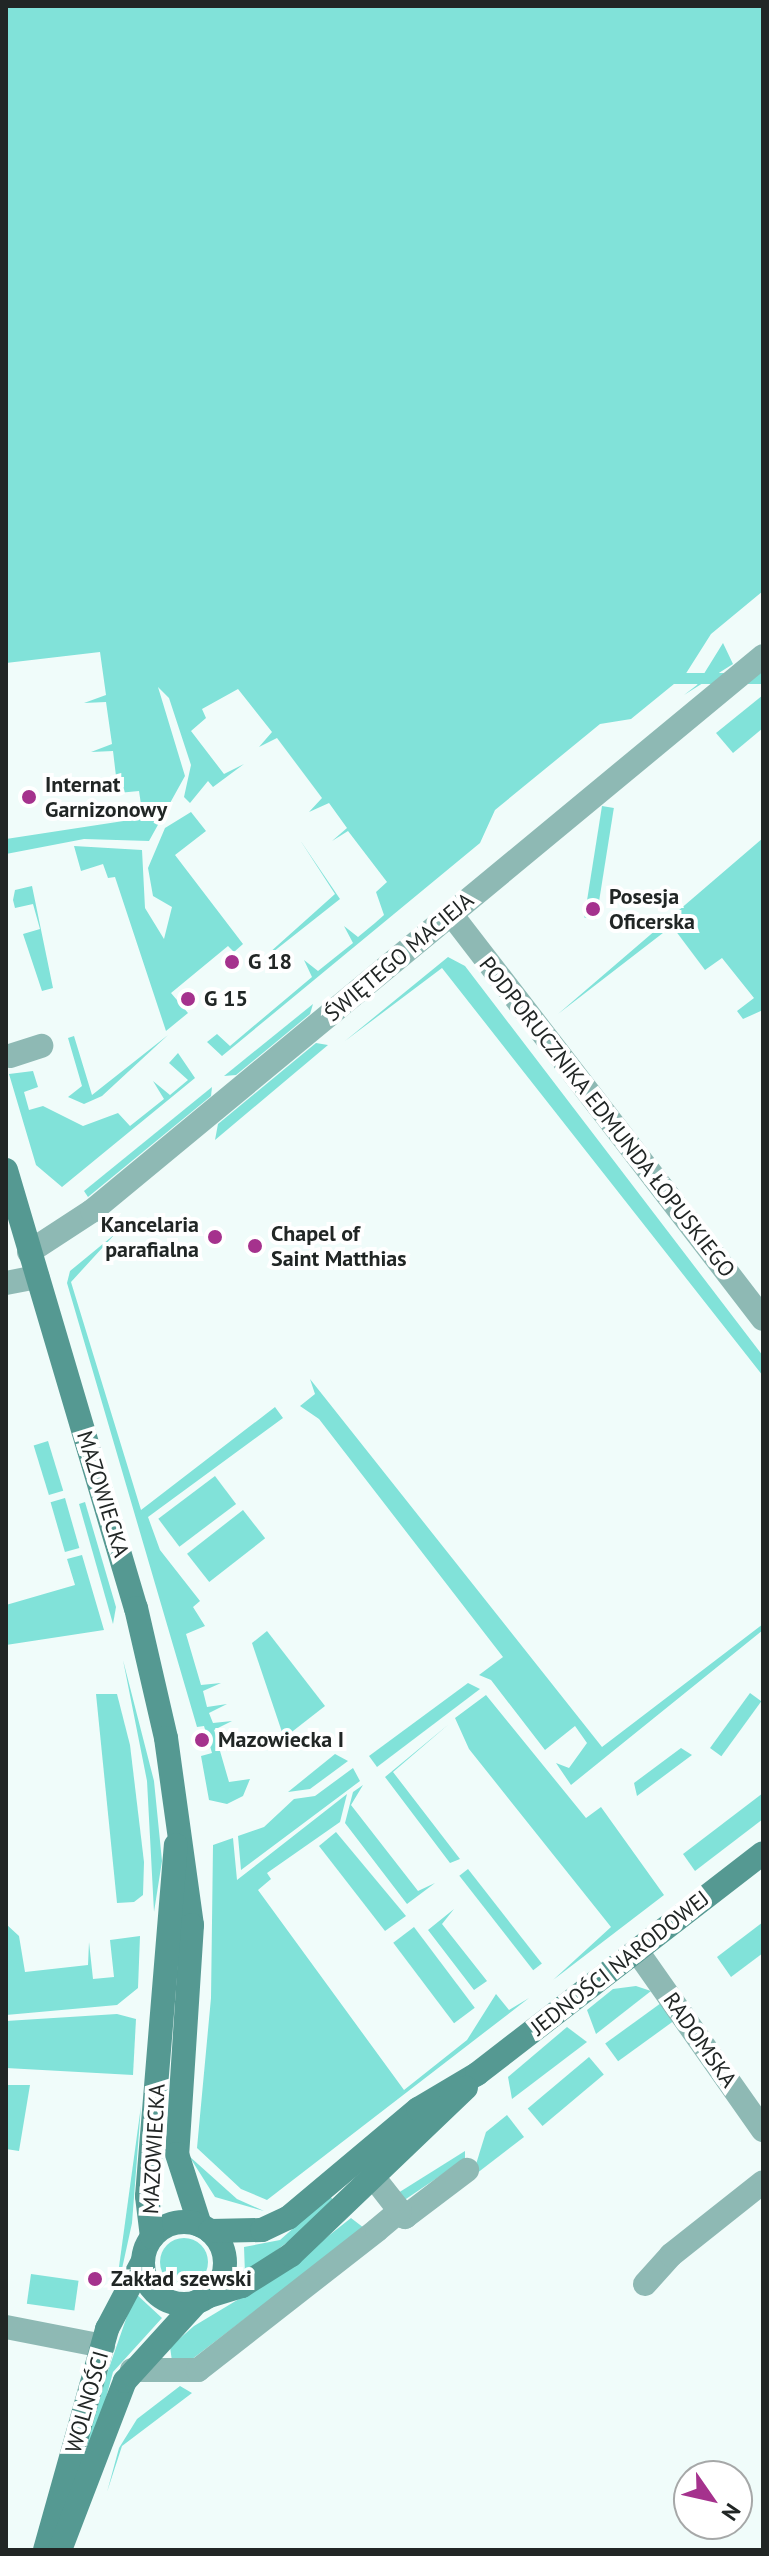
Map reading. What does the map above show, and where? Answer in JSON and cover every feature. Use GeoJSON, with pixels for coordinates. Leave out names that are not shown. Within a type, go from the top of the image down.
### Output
{"type":"FeatureCollection","features":[{"type":"Feature","properties":{"kind":"street","name":"ŚWIĘTEGO MACIEJA"},"geometry":{"type":"LineString","coordinates":[[29,1252],[92,1211],[763,656]]}},
{"type":"Feature","properties":{"kind":"street","name":"PODPORUCZNIKA EDMUNDA ŁOPUSKIEGO"},"geometry":{"type":"LineString","coordinates":[[451,914],[763,1319]]}},
{"type":"Feature","properties":{"kind":"street"},"geometry":{"type":"LineString","coordinates":[[10,1056],[41,1046]]}},
{"type":"Feature","properties":{"kind":"street","name":"MAZOWIECKA"},"geometry":{"type":"LineString","coordinates":[[6,1170],[136,1608],[178,1823],[192,1938],[177,2154],[205,2228]]}},
{"type":"Feature","properties":{"kind":"street"},"geometry":{"type":"LineString","coordinates":[[6,1283],[37,1277]]}},
{"type":"Feature","properties":{"kind":"street","name":"MAZOWIECKA"},"geometry":{"type":"LineString","coordinates":[[152,2237],[147,2196],[178,1823]]}},
{"type":"Feature","properties":{"kind":"street","name":"JEDNOŚCI NARODOWEJ"},"geometry":{"type":"LineString","coordinates":[[205,2228],[273,2227],[418,2109],[477,2074],[763,1853]]}},
{"type":"Feature","properties":{"kind":"street","name":"RADOMSKA"},"geometry":{"type":"LineString","coordinates":[[637,1951],[763,2130]]}},
{"type":"Feature","properties":{"kind":"street","name":"JEDNOŚCI NARODOWEJ"},"geometry":{"type":"LineString","coordinates":[[112,2411],[141,2369],[203,2299],[276,2266],[376,2180],[477,2074]]}},
{"type":"Feature","properties":{"kind":"street"},"geometry":{"type":"LineString","coordinates":[[376,2180],[405,2217],[467,2170]]}},
{"type":"Feature","properties":{"kind":"street"},"geometry":{"type":"LineString","coordinates":[[645,2284],[763,2182]]}},
{"type":"Feature","properties":{"kind":"street"},"geometry":{"type":"LineString","coordinates":[[141,2369],[181,2375],[198,2370],[400,2211]]}},
{"type":"Feature","properties":{"kind":"street"},"geometry":{"type":"LineString","coordinates":[[175,2223],[205,2228],[225,2267],[203,2299],[158,2296],[143,2261],[152,2237],[175,2223]]}},
{"type":"Feature","properties":{"kind":"street","name":"WOLNOŚCI"},"geometry":{"type":"LineString","coordinates":[[45,2550],[103,2346],[143,2261]]}},
{"type":"Feature","properties":{"kind":"street"},"geometry":{"type":"LineString","coordinates":[[6,2327],[103,2346]]}},
{"type":"Feature","properties":{"kind":"street","name":"WOLNOŚCI"},"geometry":{"type":"LineString","coordinates":[[60,2550],[112,2411]]}},
{"type":"Feature","properties":{"kind":"shaded area"},"geometry":{"type":"Polygon","coordinates":[[[6,6],[763,6],[763,591],[711,634],[685,675],[631,719],[600,724],[495,810],[480,843],[222,1056],[207,1042],[217,1034],[230,1046],[312,977],[304,960],[318,971],[353,943],[344,926],[358,937],[384,915],[376,892],[387,882],[348,831],[332,841],[347,828],[329,803],[309,812],[322,798],[277,738],[259,747],[272,732],[238,689],[202,709],[206,718],[191,731],[224,774],[244,764],[213,787],[208,781],[190,803],[184,797],[191,765],[169,698],[158,687],[185,776],[149,841],[84,839],[6,854],[6,839],[143,818],[139,791],[118,793],[113,751],[91,752],[112,744],[106,702],[84,703],[106,695],[100,652],[6,663],[6,6]]]}},
{"type":"Feature","properties":{"kind":"shaded area"},"geometry":{"type":"Polygon","coordinates":[[[723,643],[733,664],[684,695],[697,685],[723,643]]]}},
{"type":"Feature","properties":{"kind":"shaded area"},"geometry":{"type":"Polygon","coordinates":[[[666,673],[763,673],[763,684],[666,684],[666,673]]]}},
{"type":"Feature","properties":{"kind":"shaded area"},"geometry":{"type":"Polygon","coordinates":[[[763,695],[763,728],[733,753],[716,733],[763,695]]]}},
{"type":"Feature","properties":{"kind":"shaded area"},"geometry":{"type":"Polygon","coordinates":[[[602,806],[614,808],[596,919],[584,918],[602,806]]]}},
{"type":"Feature","properties":{"kind":"shaded area"},"geometry":{"type":"Polygon","coordinates":[[[191,812],[206,831],[175,855],[243,944],[234,952],[228,946],[171,993],[188,1013],[166,1031],[115,877],[108,878],[103,864],[81,871],[74,846],[142,850],[145,908],[164,939],[172,907],[153,896],[148,868],[165,828],[191,812]]]}},
{"type":"Feature","properties":{"kind":"shaded area"},"geometry":{"type":"Polygon","coordinates":[[[763,838],[763,1010],[743,1019],[737,1011],[754,998],[722,958],[705,970],[672,926],[558,1014],[763,838]]]}},
{"type":"Feature","properties":{"kind":"shaded area"},"geometry":{"type":"Polygon","coordinates":[[[300,840],[340,899],[249,971],[335,894],[300,840]]]}},
{"type":"Feature","properties":{"kind":"shaded area"},"geometry":{"type":"Polygon","coordinates":[[[32,886],[53,988],[42,991],[23,934],[40,929],[33,904],[15,908],[13,900],[15,890],[32,886]]]}},
{"type":"Feature","properties":{"kind":"shaded area"},"geometry":{"type":"Polygon","coordinates":[[[448,957],[465,966],[763,1356],[763,1376],[442,968],[345,1041],[448,957]]]}},
{"type":"Feature","properties":{"kind":"shaded area"},"geometry":{"type":"Polygon","coordinates":[[[313,1004],[310,1014],[236,1075],[224,1076],[313,1004]]]}},
{"type":"Feature","properties":{"kind":"shaded area"},"geometry":{"type":"Polygon","coordinates":[[[168,1035],[102,1096],[84,1104],[68,1097],[82,1086],[68,1038],[74,1036],[92,1095],[168,1035]]]}},
{"type":"Feature","properties":{"kind":"shaded area"},"geometry":{"type":"Polygon","coordinates":[[[316,1043],[328,1045],[215,1140],[218,1124],[316,1043]]]}},
{"type":"Feature","properties":{"kind":"shaded area"},"geometry":{"type":"Polygon","coordinates":[[[178,1053],[195,1078],[62,1187],[36,1165],[9,1074],[33,1071],[38,1087],[24,1092],[29,1110],[43,1106],[83,1126],[118,1113],[130,1126],[164,1099],[153,1081],[170,1095],[188,1080],[169,1063],[178,1053]]]}},
{"type":"Feature","properties":{"kind":"shaded area"},"geometry":{"type":"Polygon","coordinates":[[[212,1087],[211,1096],[88,1197],[84,1191],[212,1087]]]}},
{"type":"Feature","properties":{"kind":"shaded area"},"geometry":{"type":"Polygon","coordinates":[[[115,1234],[71,1282],[141,1510],[275,1407],[283,1418],[148,1517],[160,1550],[200,1601],[193,1607],[205,1626],[186,1634],[201,1685],[221,1683],[203,1691],[207,1707],[227,1704],[209,1713],[213,1723],[232,1721],[214,1730],[219,1745],[238,1742],[220,1751],[229,1782],[250,1779],[243,1796],[227,1804],[209,1800],[201,1756],[212,1753],[204,1726],[197,1727],[67,1283],[70,1271],[115,1234]]]}},
{"type":"Feature","properties":{"kind":"shaded area"},"geometry":{"type":"Polygon","coordinates":[[[310,1379],[602,1747],[763,1624],[763,1630],[571,1785],[556,1763],[569,1768],[587,1743],[575,1726],[545,1750],[491,1680],[479,1675],[503,1657],[319,1419],[300,1406],[315,1394],[310,1379]]]}},
{"type":"Feature","properties":{"kind":"shaded area"},"geometry":{"type":"Polygon","coordinates":[[[48,1441],[63,1491],[49,1495],[34,1445],[48,1441]]]}},
{"type":"Feature","properties":{"kind":"shaded area"},"geometry":{"type":"Polygon","coordinates":[[[215,1476],[236,1504],[179,1547],[158,1519],[215,1476]]]}},
{"type":"Feature","properties":{"kind":"shaded area"},"geometry":{"type":"Polygon","coordinates":[[[65,1498],[79,1548],[65,1552],[51,1502],[65,1498]]]}},
{"type":"Feature","properties":{"kind":"shaded area"},"geometry":{"type":"Polygon","coordinates":[[[85,1502],[116,1607],[113,1624],[79,1504],[85,1502]]]}},
{"type":"Feature","properties":{"kind":"shaded area"},"geometry":{"type":"Polygon","coordinates":[[[243,1510],[265,1538],[209,1582],[187,1554],[243,1510]]]}},
{"type":"Feature","properties":{"kind":"shaded area"},"geometry":{"type":"Polygon","coordinates":[[[82,1555],[104,1630],[6,1645],[6,1605],[75,1585],[67,1559],[82,1555]]]}},
{"type":"Feature","properties":{"kind":"shaded area"},"geometry":{"type":"Polygon","coordinates":[[[267,1631],[325,1706],[284,1738],[252,1643],[267,1631]]]}},
{"type":"Feature","properties":{"kind":"shaded area"},"geometry":{"type":"Polygon","coordinates":[[[123,1660],[154,1781],[162,1861],[154,1912],[147,1781],[123,1660]]]}},
{"type":"Feature","properties":{"kind":"shaded area"},"geometry":{"type":"Polygon","coordinates":[[[468,1683],[480,1689],[377,1767],[369,1756],[468,1683]]]}},
{"type":"Feature","properties":{"kind":"shaded area"},"geometry":{"type":"Polygon","coordinates":[[[750,1693],[761,1701],[721,1756],[710,1748],[750,1693]]]}},
{"type":"Feature","properties":{"kind":"shaded area"},"geometry":{"type":"Polygon","coordinates":[[[96,1694],[117,1694],[130,1745],[144,1862],[143,1895],[134,1902],[117,1903],[96,1694]]]}},
{"type":"Feature","properties":{"kind":"shaded area"},"geometry":{"type":"Polygon","coordinates":[[[486,1695],[586,1818],[601,1807],[664,1895],[553,1980],[611,1927],[469,1749],[455,1718],[486,1695]]]}},
{"type":"Feature","properties":{"kind":"shaded area"},"geometry":{"type":"Polygon","coordinates":[[[449,1724],[393,1772],[460,1859],[450,1863],[385,1777],[449,1724]]]}},
{"type":"Feature","properties":{"kind":"shaded area"},"geometry":{"type":"Polygon","coordinates":[[[681,1748],[692,1755],[637,1796],[634,1783],[681,1748]]]}},
{"type":"Feature","properties":{"kind":"shaded area"},"geometry":{"type":"Polygon","coordinates":[[[335,1754],[348,1761],[310,1789],[288,1792],[335,1754]]]}},
{"type":"Feature","properties":{"kind":"shaded area"},"geometry":{"type":"Polygon","coordinates":[[[353,1768],[360,1781],[241,1870],[238,1836],[264,1827],[294,1799],[315,1796],[353,1768]]]}},
{"type":"Feature","properties":{"kind":"shaded area"},"geometry":{"type":"Polygon","coordinates":[[[363,1785],[351,1805],[418,1891],[435,1883],[407,1904],[345,1823],[353,1792],[363,1785]]]}},
{"type":"Feature","properties":{"kind":"shaded area"},"geometry":{"type":"Polygon","coordinates":[[[763,1793],[763,1819],[695,1871],[683,1854],[763,1793]]]}},
{"type":"Feature","properties":{"kind":"shaded area"},"geometry":{"type":"Polygon","coordinates":[[[347,1794],[340,1822],[267,1873],[271,1879],[258,1890],[404,2090],[467,2040],[496,1994],[509,2010],[529,1998],[267,2200],[241,2189],[197,2148],[211,1998],[213,1845],[233,1838],[237,1880],[347,1794]]]}},
{"type":"Feature","properties":{"kind":"shaded area"},"geometry":{"type":"Polygon","coordinates":[[[336,1832],[406,1916],[385,1931],[319,1846],[336,1832]]]}},
{"type":"Feature","properties":{"kind":"shaded area"},"geometry":{"type":"Polygon","coordinates":[[[468,1869],[542,1964],[533,1970],[459,1876],[468,1869]]]}},
{"type":"Feature","properties":{"kind":"shaded area"},"geometry":{"type":"Polygon","coordinates":[[[454,1909],[442,1924],[487,1981],[474,1990],[428,1930],[454,1909]]]}},
{"type":"Feature","properties":{"kind":"shaded area"},"geometry":{"type":"Polygon","coordinates":[[[763,1922],[763,1953],[731,1977],[717,1957],[763,1922]]]}},
{"type":"Feature","properties":{"kind":"shaded area"},"geometry":{"type":"Polygon","coordinates":[[[6,1924],[19,1936],[25,1972],[88,1965],[89,1942],[93,1979],[114,1977],[110,1940],[140,1936],[138,1988],[117,2005],[6,2015],[6,1924]]]}},
{"type":"Feature","properties":{"kind":"shaded area"},"geometry":{"type":"Polygon","coordinates":[[[414,1927],[475,2008],[454,2023],[393,1943],[414,1927]]]}},
{"type":"Feature","properties":{"kind":"shaded area"},"geometry":{"type":"Polygon","coordinates":[[[636,1986],[651,1991],[596,2034],[587,2010],[613,1989],[636,1986]]]}},
{"type":"Feature","properties":{"kind":"shaded area"},"geometry":{"type":"Polygon","coordinates":[[[661,2003],[674,2021],[618,2061],[605,2044],[661,2003]]]}},
{"type":"Feature","properties":{"kind":"shaded area"},"geometry":{"type":"Polygon","coordinates":[[[117,2014],[136,2019],[133,2075],[6,2068],[6,2021],[117,2014]]]}},
{"type":"Feature","properties":{"kind":"shaded area"},"geometry":{"type":"Polygon","coordinates":[[[567,2027],[587,2042],[512,2099],[508,2077],[567,2027]]]}},
{"type":"Feature","properties":{"kind":"shaded area"},"geometry":{"type":"Polygon","coordinates":[[[589,2057],[604,2075],[543,2126],[528,2108],[589,2057]]]}},
{"type":"Feature","properties":{"kind":"shaded area"},"geometry":{"type":"Polygon","coordinates":[[[6,2085],[30,2085],[19,2151],[6,2149],[6,2085]]]}},
{"type":"Feature","properties":{"kind":"shaded area"},"geometry":{"type":"Polygon","coordinates":[[[141,2106],[132,2223],[120,2278],[118,2274],[141,2106]]]}},
{"type":"Feature","properties":{"kind":"shaded area"},"geometry":{"type":"Polygon","coordinates":[[[507,2115],[524,2137],[472,2177],[486,2132],[507,2115]]]}},
{"type":"Feature","properties":{"kind":"shaded area"},"geometry":{"type":"Polygon","coordinates":[[[465,2151],[465,2159],[403,2201],[398,2193],[465,2151]]]}},
{"type":"Feature","properties":{"kind":"shaded area"},"geometry":{"type":"Polygon","coordinates":[[[189,2156],[237,2199],[264,2211],[215,2197],[189,2156]]]}},
{"type":"Feature","properties":{"kind":"shaded area"},"geometry":{"type":"Polygon","coordinates":[[[330,2196],[337,2205],[245,2274],[244,2247],[280,2240],[330,2196]]]}},
{"type":"Feature","properties":{"kind":"shaded area"},"geometry":{"type":"Polygon","coordinates":[[[351,2218],[364,2228],[187,2363],[172,2361],[170,2347],[194,2326],[279,2275],[351,2218]]]}},
{"type":"Feature","properties":{"kind":"shaded area"},"geometry":{"type":"Polygon","coordinates":[[[184,2238],[201,2245],[208,2262],[201,2279],[184,2286],[167,2279],[160,2262],[167,2245],[184,2238]]]}},
{"type":"Feature","properties":{"kind":"shaded area"},"geometry":{"type":"Polygon","coordinates":[[[31,2274],[79,2281],[74,2310],[27,2304],[31,2274]]]}},
{"type":"Feature","properties":{"kind":"shaded area"},"geometry":{"type":"Polygon","coordinates":[[[135,2293],[162,2318],[113,2372],[93,2446],[83,2443],[135,2293]]]}},
{"type":"Feature","properties":{"kind":"shaded area"},"geometry":{"type":"Polygon","coordinates":[[[180,2386],[192,2393],[122,2446],[107,2492],[119,2448],[137,2419],[180,2386]]]}},
{"type":"Feature","properties":{"kind":"place","name":"Internat Garnizonowy"},"geometry":{"type":"Point","coordinates":[29,797]}},
{"type":"Feature","properties":{"kind":"place","name":"Posesja Oficerska"},"geometry":{"type":"Point","coordinates":[593,909]}},
{"type":"Feature","properties":{"kind":"place","name":"G 18"},"geometry":{"type":"Point","coordinates":[232,962]}},
{"type":"Feature","properties":{"kind":"place","name":"G 15"},"geometry":{"type":"Point","coordinates":[188,999]}},
{"type":"Feature","properties":{"kind":"place","name":"Kancelaria parafialna"},"geometry":{"type":"Point","coordinates":[215,1237]}},
{"type":"Feature","properties":{"kind":"place","name":"Chapel of Saint Matthias"},"geometry":{"type":"Point","coordinates":[255,1246]}},
{"type":"Feature","properties":{"kind":"place","name":"Mazowiecka I"},"geometry":{"type":"Point","coordinates":[202,1740]}},
{"type":"Feature","properties":{"kind":"place","name":"Zakład szewski"},"geometry":{"type":"Point","coordinates":[95,2279]}}]}
